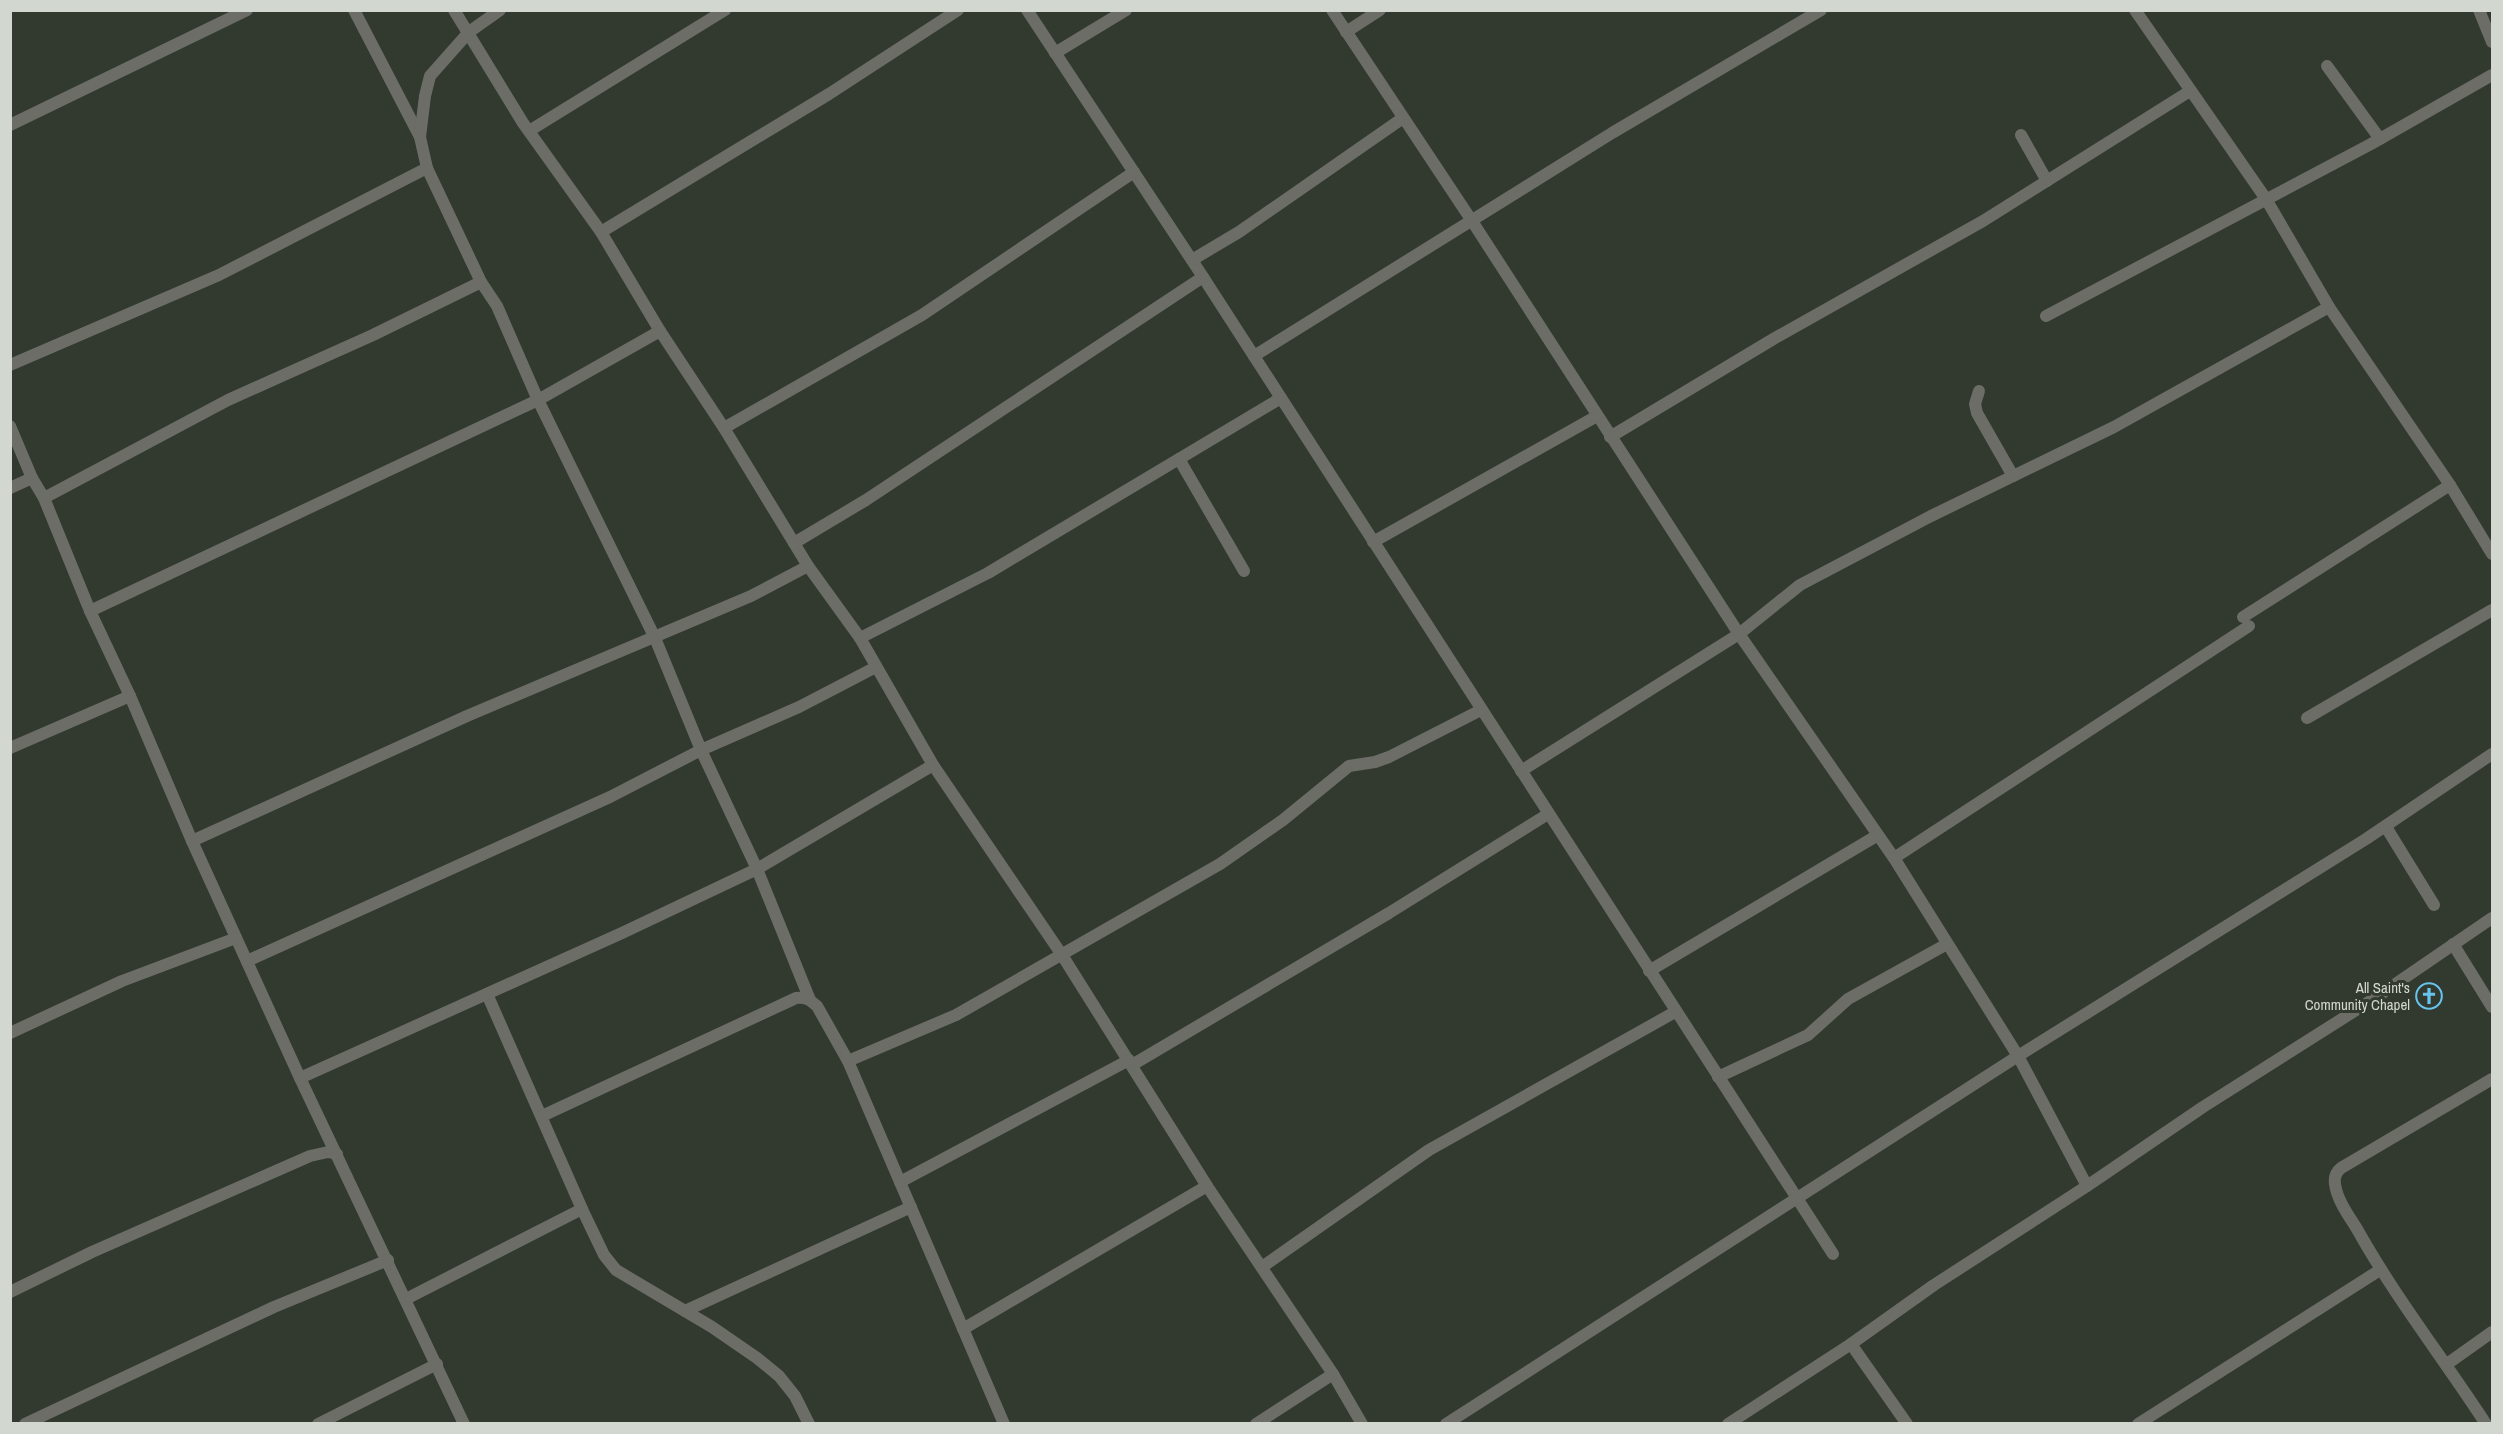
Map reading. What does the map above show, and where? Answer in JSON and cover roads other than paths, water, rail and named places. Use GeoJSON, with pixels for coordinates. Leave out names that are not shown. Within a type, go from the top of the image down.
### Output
{"type":"FeatureCollection","features":[{"type":"Feature","properties":{"kind":"street"},"geometry":{"type":"LineString","coordinates":[[10,125],[247,10]]}},
{"type":"Feature","properties":{"kind":"street"},"geometry":{"type":"LineString","coordinates":[[354,10],[420,137],[427,168],[481,282],[497,306],[538,400],[655,638],[700,750],[757,869],[810,1000]]}},
{"type":"Feature","properties":{"kind":"street"},"geometry":{"type":"LineString","coordinates":[[454,10],[529,131],[601,232],[660,331],[724,428],[808,566],[860,638],[933,765],[1062,955],[1207,1186],[1333,1374],[1362,1424]]}},
{"type":"Feature","properties":{"kind":"street"},"geometry":{"type":"LineString","coordinates":[[420,137],[430,76],[469,32],[500,10]]}},
{"type":"Feature","properties":{"kind":"street"},"geometry":{"type":"LineString","coordinates":[[529,131],[725,10]]}},
{"type":"Feature","properties":{"kind":"street"},"geometry":{"type":"LineString","coordinates":[[601,232],[819,100],[958,10]]}},
{"type":"Feature","properties":{"kind":"street"},"geometry":{"type":"LineString","coordinates":[[1027,10],[1192,260],[1833,1254]]}},
{"type":"Feature","properties":{"kind":"street"},"geometry":{"type":"LineString","coordinates":[[1055,53],[1126,10]]}},
{"type":"Feature","properties":{"kind":"street"},"geometry":{"type":"LineString","coordinates":[[1332,10],[1472,221],[1739,634],[1894,858],[2018,1056],[2087,1186]]}},
{"type":"Feature","properties":{"kind":"street"},"geometry":{"type":"LineString","coordinates":[[1346,32],[1380,10]]}},
{"type":"Feature","properties":{"kind":"street"},"geometry":{"type":"LineString","coordinates":[[1254,356],[1612,133],[1821,10]]}},
{"type":"Feature","properties":{"kind":"street"},"geometry":{"type":"LineString","coordinates":[[2134,10],[2266,199],[2329,307],[2450,485],[2493,554]]}},
{"type":"Feature","properties":{"kind":"street"},"geometry":{"type":"LineString","coordinates":[[2479,10],[2493,42]]}},
{"type":"Feature","properties":{"kind":"street"},"geometry":{"type":"LineString","coordinates":[[2327,66],[2380,139]]}},
{"type":"Feature","properties":{"kind":"street"},"geometry":{"type":"LineString","coordinates":[[2046,316],[2380,139],[2493,75]]}},
{"type":"Feature","properties":{"kind":"street"},"geometry":{"type":"LineString","coordinates":[[1610,437],[1775,338],[1983,221],[2190,91]]}},
{"type":"Feature","properties":{"kind":"street"},"geometry":{"type":"LineString","coordinates":[[1192,260],[1239,232],[1403,118]]}},
{"type":"Feature","properties":{"kind":"street"},"geometry":{"type":"LineString","coordinates":[[2021,135],[2048,181]]}},
{"type":"Feature","properties":{"kind":"street"},"geometry":{"type":"LineString","coordinates":[[10,365],[219,274],[427,168]]}},
{"type":"Feature","properties":{"kind":"street"},"geometry":{"type":"LineString","coordinates":[[724,428],[922,315],[1134,172]]}},
{"type":"Feature","properties":{"kind":"street"},"geometry":{"type":"LineString","coordinates":[[794,543],[866,500],[1203,277]]}},
{"type":"Feature","properties":{"kind":"street"},"geometry":{"type":"LineString","coordinates":[[44,498],[228,400],[373,335],[481,282]]}},
{"type":"Feature","properties":{"kind":"street"},"geometry":{"type":"LineString","coordinates":[[1521,771],[1739,634],[1800,585],[2114,427],[2329,307]]}},
{"type":"Feature","properties":{"kind":"street"},"geometry":{"type":"LineString","coordinates":[[90,611],[538,400],[660,331]]}},
{"type":"Feature","properties":{"kind":"street"},"geometry":{"type":"LineString","coordinates":[[1979,391],[1975,404],[1977,413],[2013,476]]}},
{"type":"Feature","properties":{"kind":"street"},"geometry":{"type":"LineString","coordinates":[[860,638],[988,573],[1281,398]]}},
{"type":"Feature","properties":{"kind":"street"},"geometry":{"type":"LineString","coordinates":[[1373,542],[1597,416]]}},
{"type":"Feature","properties":{"kind":"street"},"geometry":{"type":"LineString","coordinates":[[10,426],[32,478],[44,498],[90,611],[130,696],[236,938],[464,1424]]}},
{"type":"Feature","properties":{"kind":"street"},"geometry":{"type":"LineString","coordinates":[[1179,459],[1244,571]]}},
{"type":"Feature","properties":{"kind":"street"},"geometry":{"type":"LineString","coordinates":[[10,488],[32,478]]}},
{"type":"Feature","properties":{"kind":"street"},"geometry":{"type":"LineString","coordinates":[[1894,858],[2450,485]]}},
{"type":"Feature","properties":{"kind":"street"},"geometry":{"type":"LineString","coordinates":[[192,841],[467,716],[751,596],[808,566]]}},
{"type":"Feature","properties":{"kind":"street"},"geometry":{"type":"LineString","coordinates":[[2307,718],[2493,610]]}},
{"type":"Feature","properties":{"kind":"street"},"geometry":{"type":"LineString","coordinates":[[247,961],[600,801],[700,750],[799,707],[876,667]]}},
{"type":"Feature","properties":{"kind":"street"},"geometry":{"type":"LineString","coordinates":[[10,748],[130,696]]}},
{"type":"Feature","properties":{"kind":"street"},"geometry":{"type":"LineString","coordinates":[[848,1061],[956,1015],[1220,864],[1283,820],[1349,766],[1375,762],[1389,757],[1481,710]]}},
{"type":"Feature","properties":{"kind":"street"},"geometry":{"type":"LineString","coordinates":[[1446,1424],[2018,1056],[2385,827],[2493,754]]}},
{"type":"Feature","properties":{"kind":"street"},"geometry":{"type":"LineString","coordinates":[[300,1078],[757,869],[933,765]]}},
{"type":"Feature","properties":{"kind":"street"},"geometry":{"type":"LineString","coordinates":[[900,1182],[1130,1063],[1360,931],[1548,814]]}},
{"type":"Feature","properties":{"kind":"street"},"geometry":{"type":"LineString","coordinates":[[2385,827],[2434,905]]}},
{"type":"Feature","properties":{"kind":"street"},"geometry":{"type":"LineString","coordinates":[[1649,970],[1878,835]]}},
{"type":"Feature","properties":{"kind":"street"},"geometry":{"type":"LineString","coordinates":[[1728,1424],[2203,1107],[2375,998],[2493,918]]}},
{"type":"Feature","properties":{"kind":"street"},"geometry":{"type":"LineString","coordinates":[[10,1033],[122,981],[236,938]]}},
{"type":"Feature","properties":{"kind":"street"},"geometry":{"type":"LineString","coordinates":[[1718,1077],[1808,1035],[1848,999],[1947,944]]}},
{"type":"Feature","properties":{"kind":"street"},"geometry":{"type":"LineString","coordinates":[[2453,944],[2493,1007]]}},
{"type":"Feature","properties":{"kind":"street"},"geometry":{"type":"LineString","coordinates":[[487,994],[604,1255],[616,1270],[686,1311],[757,1358],[779,1376],[795,1396],[809,1424]]}},
{"type":"Feature","properties":{"kind":"street"},"geometry":{"type":"LineString","coordinates":[[542,1116],[796,999],[803,997],[810,1000],[818,1006],[848,1061],[1004,1424]]}},
{"type":"Feature","properties":{"kind":"street"},"geometry":{"type":"LineString","coordinates":[[1262,1267],[1429,1150],[1675,1011]]}},
{"type":"Feature","properties":{"kind":"street"},"geometry":{"type":"LineString","coordinates":[[2486,1424],[2447,1364],[2380,1270],[2335,1184],[2338,1171],[2493,1079]]}},
{"type":"Feature","properties":{"kind":"street"},"geometry":{"type":"LineString","coordinates":[[10,1292],[92,1252],[310,1156],[328,1152],[337,1154]]}},
{"type":"Feature","properties":{"kind":"street"},"geometry":{"type":"LineString","coordinates":[[963,1329],[1207,1186]]}},
{"type":"Feature","properties":{"kind":"street"},"geometry":{"type":"LineString","coordinates":[[686,1311],[911,1207]]}},
{"type":"Feature","properties":{"kind":"street"},"geometry":{"type":"LineString","coordinates":[[406,1299],[582,1209]]}},
{"type":"Feature","properties":{"kind":"street"},"geometry":{"type":"LineString","coordinates":[[25,1424],[274,1306],[388,1260]]}},
{"type":"Feature","properties":{"kind":"street"},"geometry":{"type":"LineString","coordinates":[[2138,1424],[2380,1270]]}},
{"type":"Feature","properties":{"kind":"street"},"geometry":{"type":"LineString","coordinates":[[2447,1364],[2493,1332]]}},
{"type":"Feature","properties":{"kind":"street"},"geometry":{"type":"LineString","coordinates":[[1851,1344],[1907,1424]]}},
{"type":"Feature","properties":{"kind":"street"},"geometry":{"type":"LineString","coordinates":[[318,1424],[437,1364]]}},
{"type":"Feature","properties":{"kind":"street"},"geometry":{"type":"LineString","coordinates":[[1256,1424],[1333,1374]]}},
{"type":"Feature","properties":{"kind":"place","name":"All Saint's Community Chapel"},"geometry":{"type":"Point","coordinates":[2429,996]}}]}
